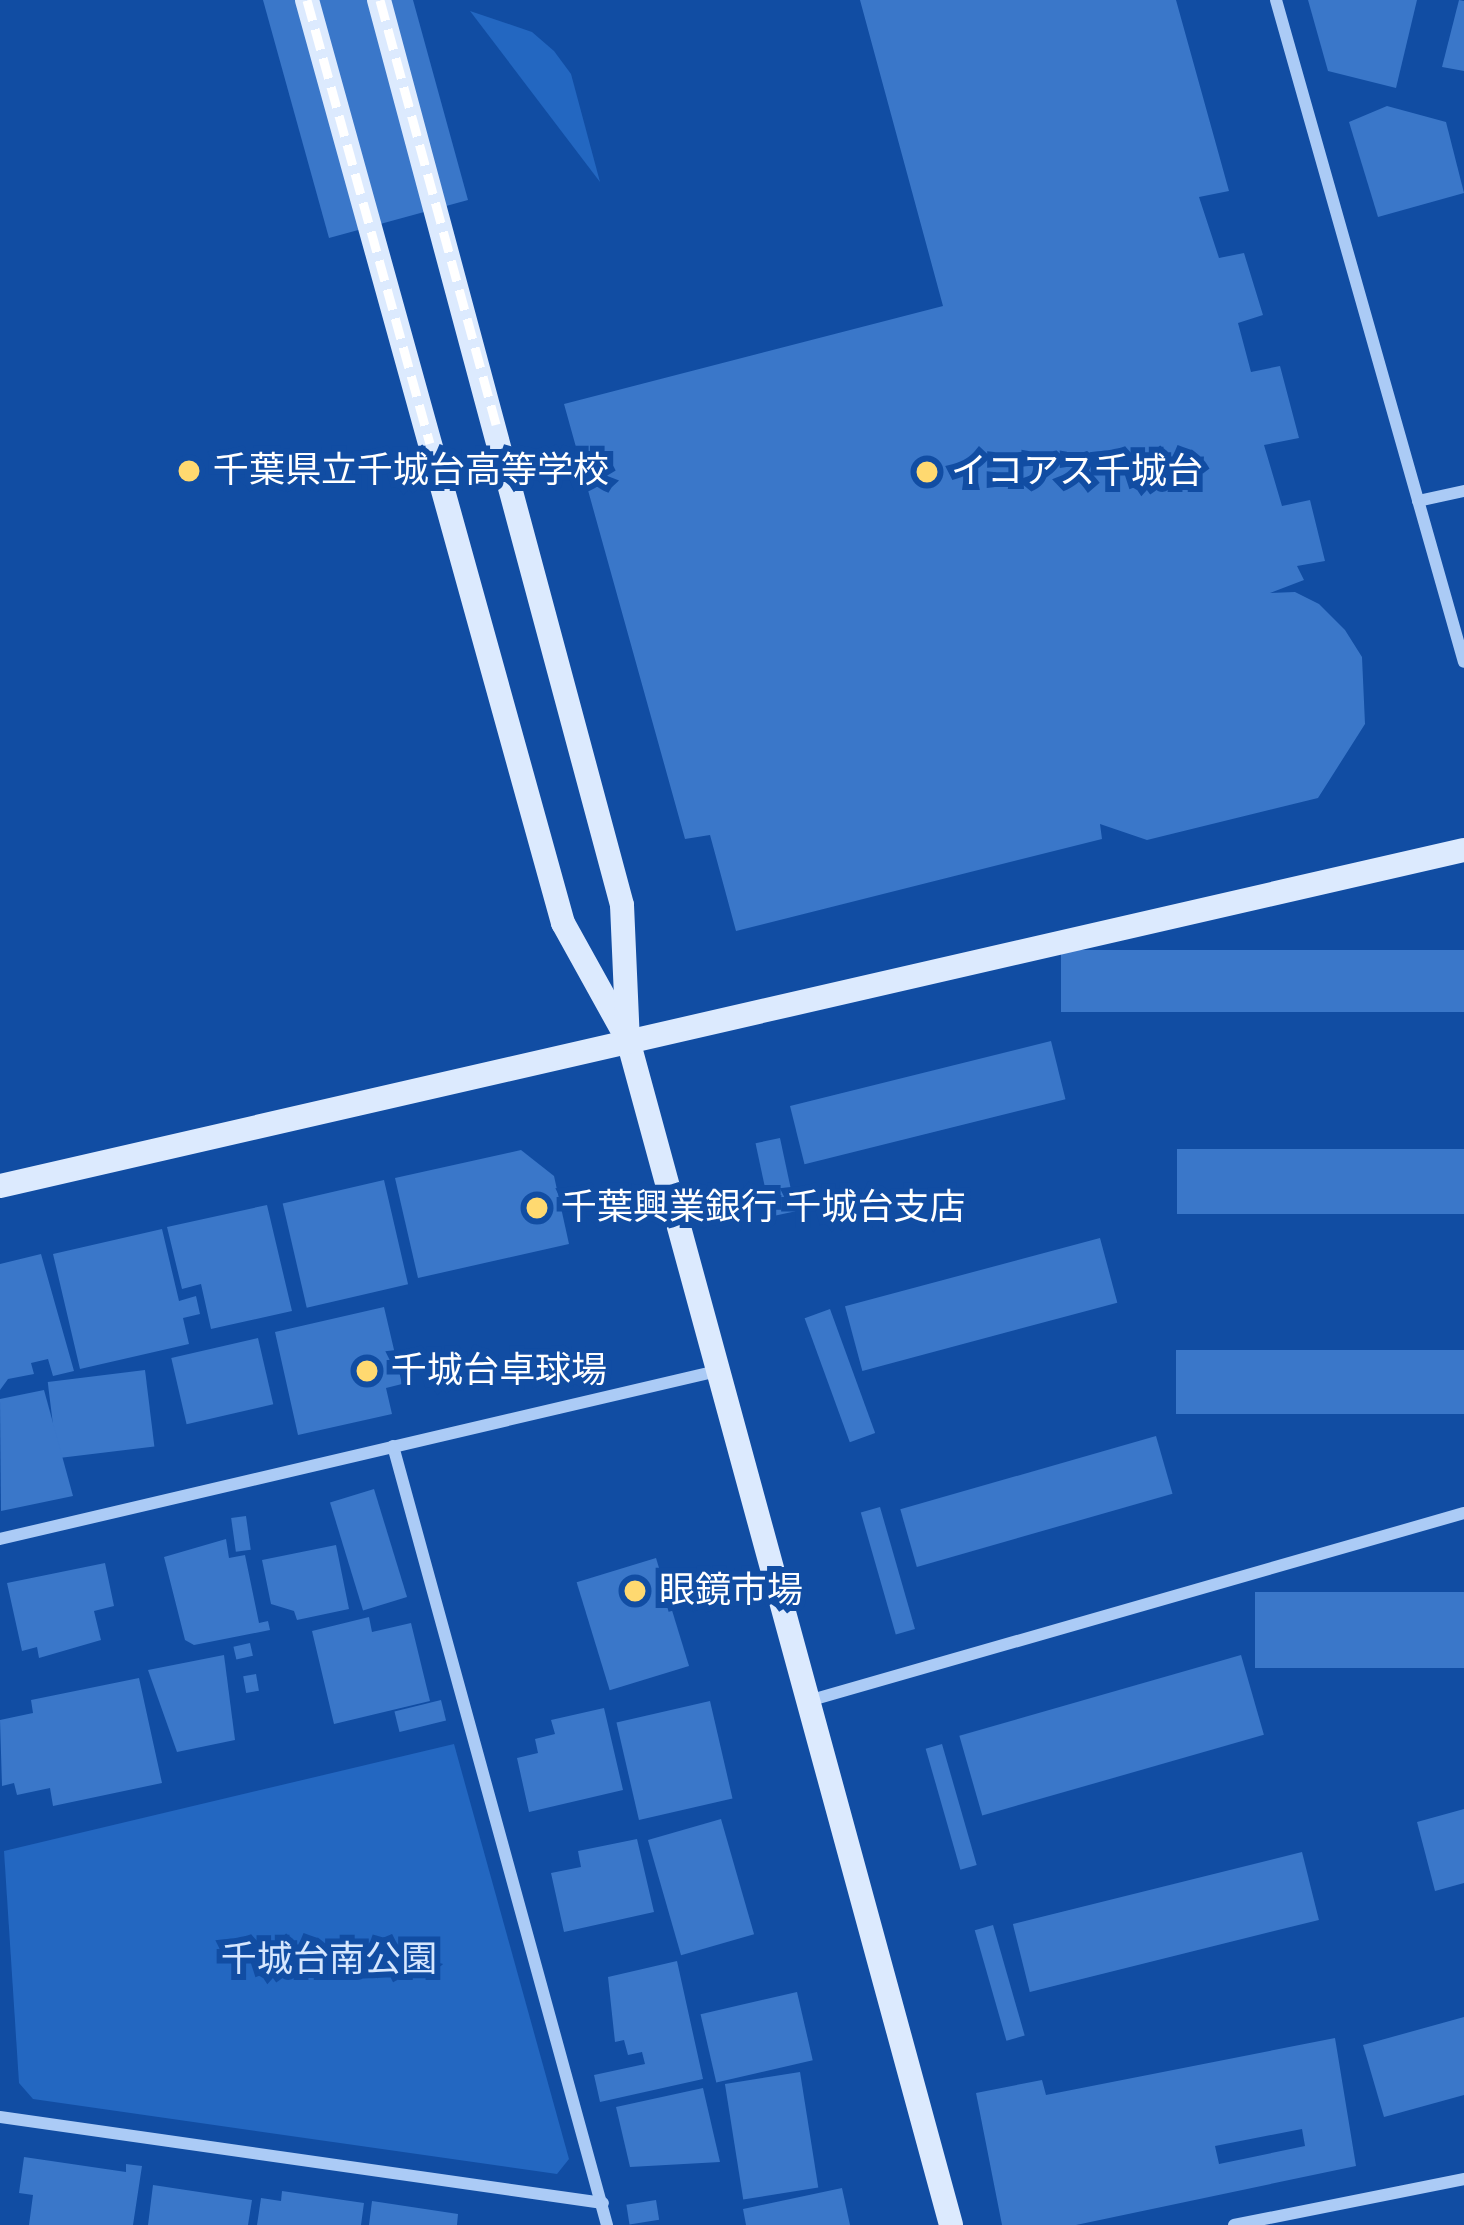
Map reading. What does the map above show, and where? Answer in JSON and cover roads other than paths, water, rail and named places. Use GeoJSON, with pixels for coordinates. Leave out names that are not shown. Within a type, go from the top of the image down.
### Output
{"type":"FeatureCollection","features":[{"type":"Feature","properties":{"kind":"street"},"geometry":{"type":"LineString","coordinates":[[307,0],[563,923],[628,1040]]}},
{"type":"Feature","properties":{"kind":"street"},"geometry":{"type":"LineString","coordinates":[[379,0],[622,904],[628,1040],[951,2225]]}},
{"type":"Feature","properties":{"kind":"street"},"geometry":{"type":"LineString","coordinates":[[1276,0],[1464,662]]}},
{"type":"Feature","properties":{"kind":"street"},"geometry":{"type":"LineString","coordinates":[[1418,501],[1464,490]]}},
{"type":"Feature","properties":{"kind":"street"},"geometry":{"type":"LineString","coordinates":[[0,1186],[1464,850]]}},
{"type":"Feature","properties":{"kind":"street"},"geometry":{"type":"LineString","coordinates":[[0,1539],[718,1371]]}},
{"type":"Feature","properties":{"kind":"street"},"geometry":{"type":"LineString","coordinates":[[393,1446],[607,2225]]}},
{"type":"Feature","properties":{"kind":"street"},"geometry":{"type":"LineString","coordinates":[[808,1701],[1464,1513]]}},
{"type":"Feature","properties":{"kind":"street"},"geometry":{"type":"LineString","coordinates":[[0,2116],[603,2203]]}},
{"type":"Feature","properties":{"kind":"street"},"geometry":{"type":"LineString","coordinates":[[1234,2225],[1464,2179]]}},
{"type":"Feature","properties":{"kind":"street"},"geometry":{"type":"LineString","coordinates":[[1324,2206],[1327,2225]]}},
{"type":"Feature","properties":{"kind":"railway"},"geometry":{"type":"LineString","coordinates":[[307,0],[430,443]]}},
{"type":"Feature","properties":{"kind":"railway"},"geometry":{"type":"LineString","coordinates":[[380,0],[496,424]]}},
{"type":"Feature","properties":{"kind":"place","name":"千葉県立千城台高等学校"},"geometry":{"type":"Point","coordinates":[189,471]}},
{"type":"Feature","properties":{"kind":"place","name":"イコアス千城台"},"geometry":{"type":"Point","coordinates":[927,472]}},
{"type":"Feature","properties":{"kind":"place","name":"千葉興業銀行 千城台支店"},"geometry":{"type":"Point","coordinates":[537,1208]}},
{"type":"Feature","properties":{"kind":"place","name":"千城台卓球場"},"geometry":{"type":"Point","coordinates":[367,1371]}},
{"type":"Feature","properties":{"kind":"place","name":"眼鏡市場"},"geometry":{"type":"Point","coordinates":[635,1591]}},
{"type":"Feature","properties":{"kind":"park label","name":"千城台南公園"},"geometry":{"type":"Point","coordinates":[329,1960]}}]}
